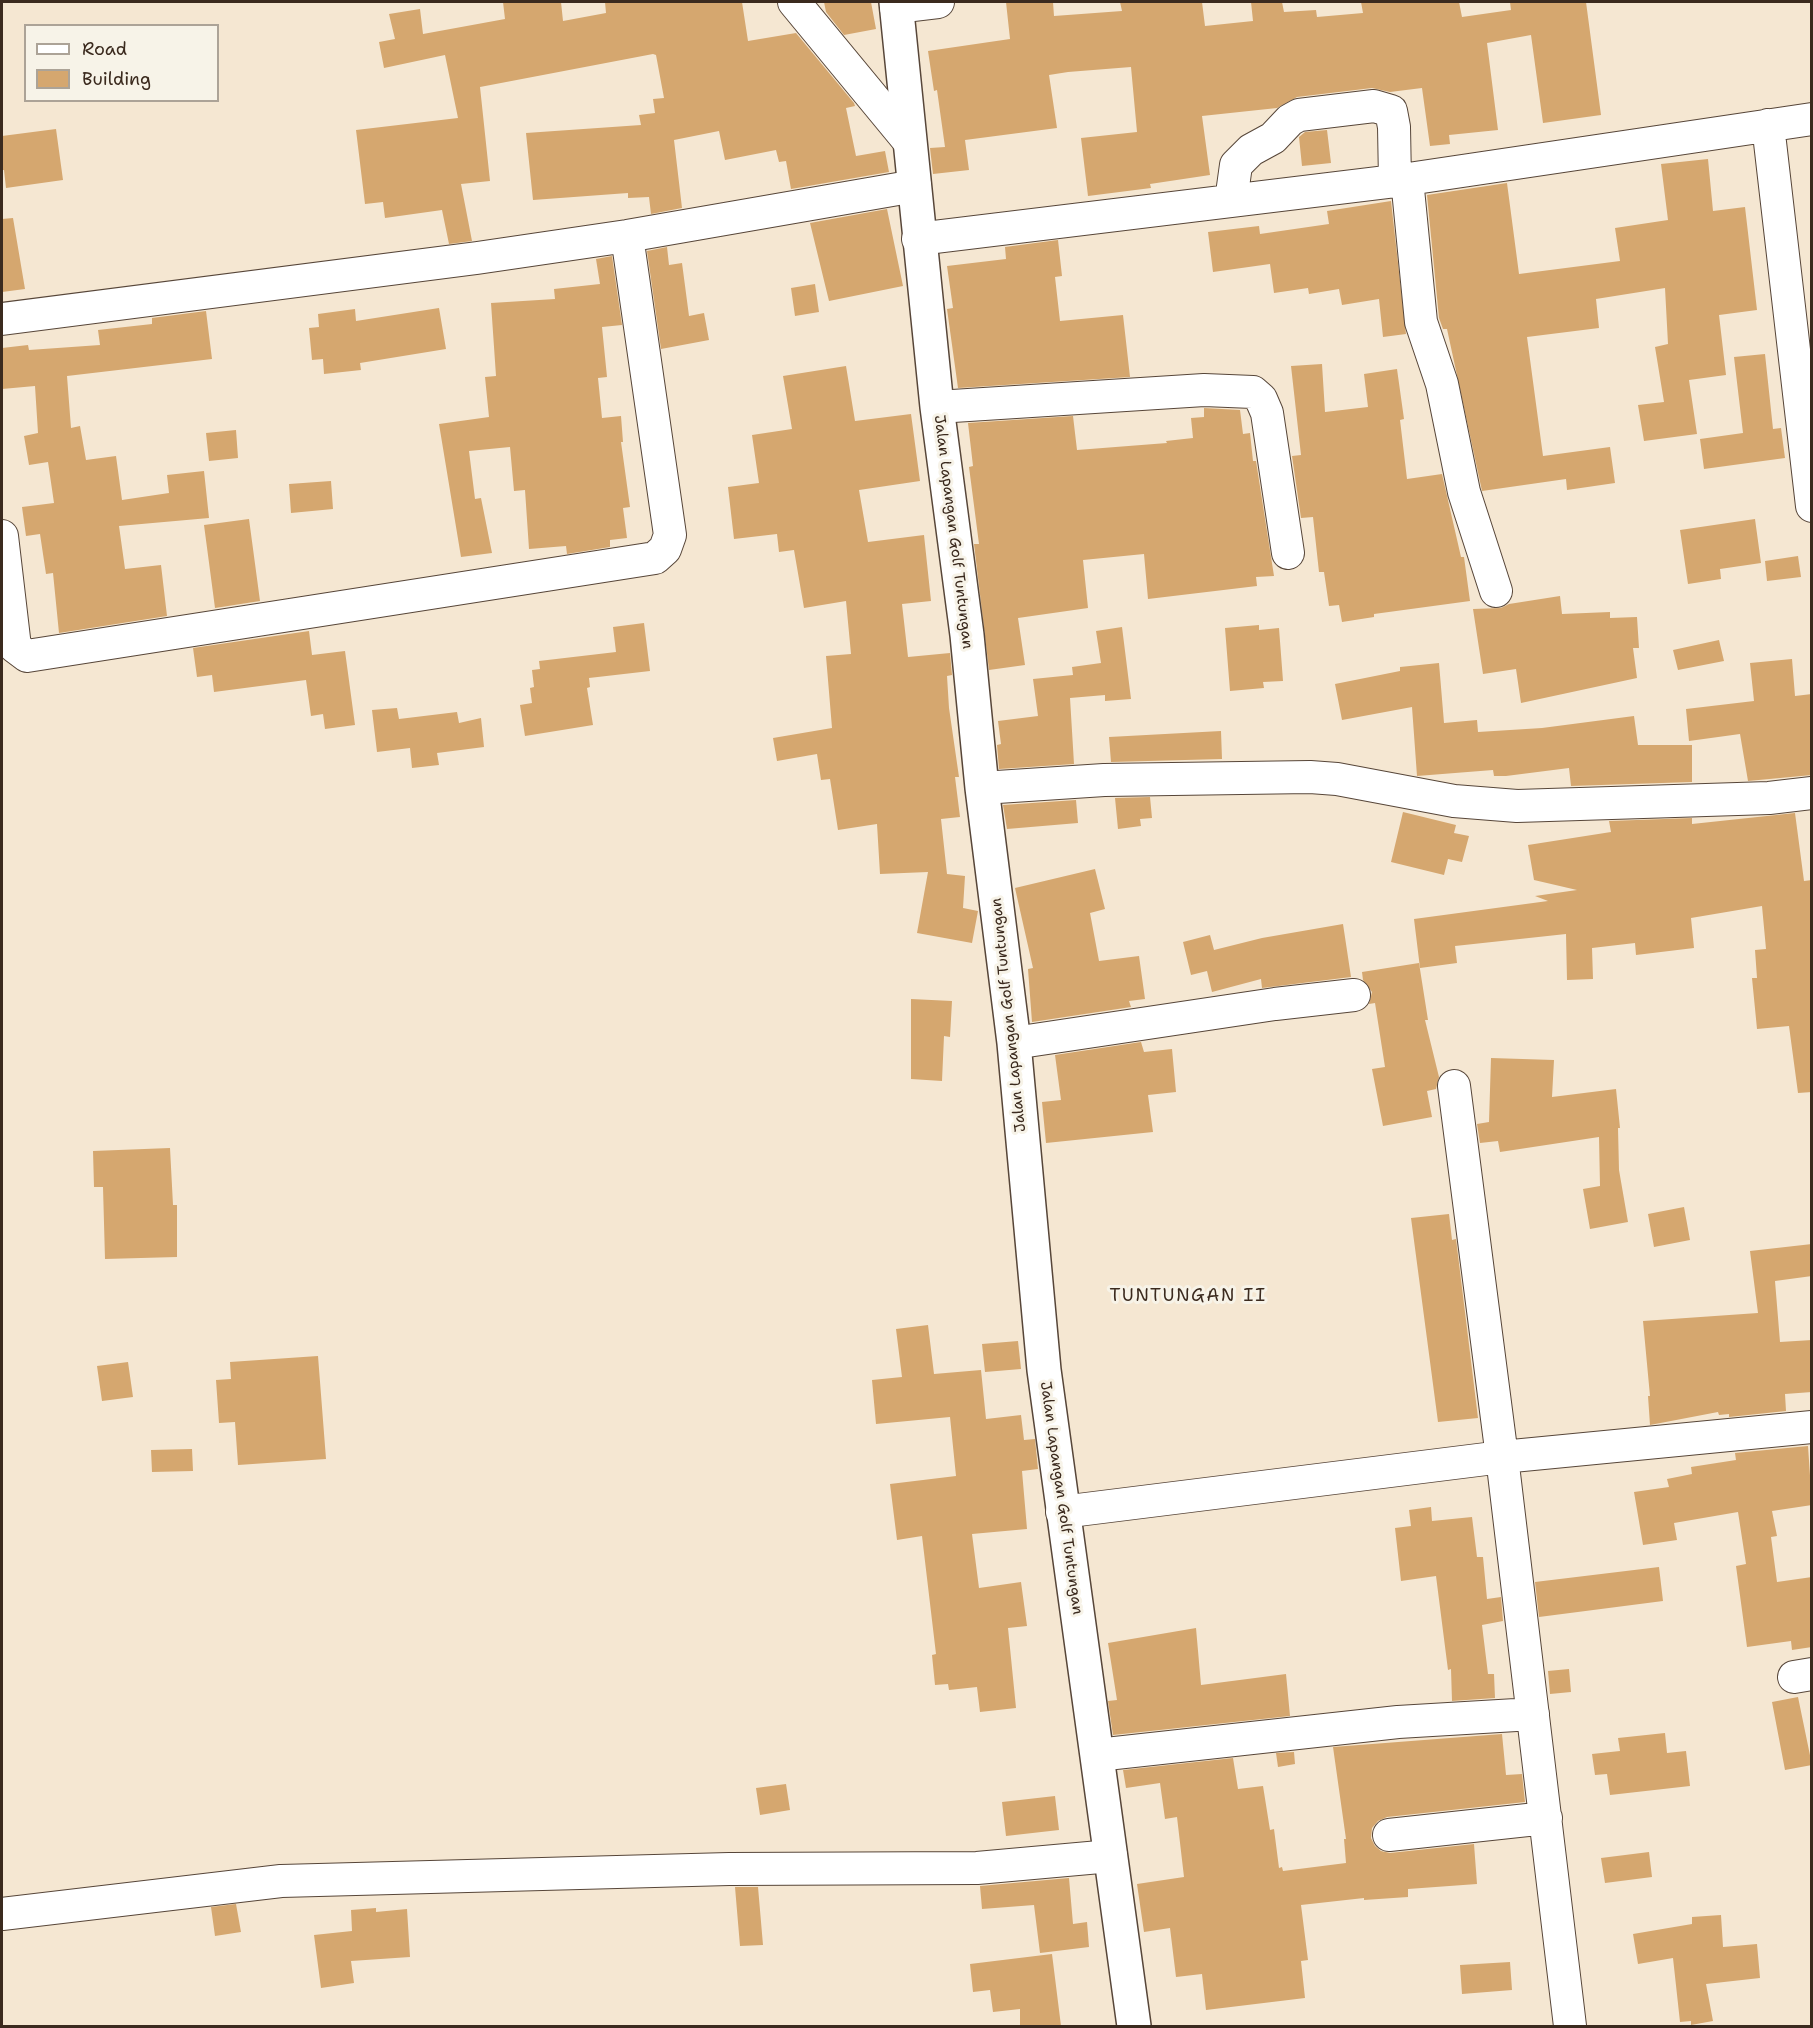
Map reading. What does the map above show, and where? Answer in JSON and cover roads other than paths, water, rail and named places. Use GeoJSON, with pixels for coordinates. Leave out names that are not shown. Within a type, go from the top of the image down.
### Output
{"type":"FeatureCollection","features":[{"type":"Feature","properties":{"kind":"street"},"geometry":{"type":"LineString","coordinates":[[794,2],[908,139]]}},
{"type":"Feature","properties":{"kind":"street"},"geometry":{"type":"LineString","coordinates":[[896,4],[938,2]]}},
{"type":"Feature","properties":{"kind":"street","name":"Jalan Lapangan Golf Tuntungan"},"geometry":{"type":"LineString","coordinates":[[896,4],[908,139],[915,186],[918,239],[937,407],[967,635],[982,788],[1014,1043],[1044,1370],[1134,2026]]}},
{"type":"Feature","properties":{"kind":"street"},"geometry":{"type":"LineString","coordinates":[[1231,201],[1236,165],[1251,150],[1273,138],[1290,120],[1299,115],[1374,106],[1391,111],[1421,322],[1442,384],[1464,492],[1496,591]]}},
{"type":"Feature","properties":{"kind":"street"},"geometry":{"type":"LineString","coordinates":[[918,239],[1401,180],[1812,119]]}},
{"type":"Feature","properties":{"kind":"street"},"geometry":{"type":"LineString","coordinates":[[1768,125],[1812,506]]}},
{"type":"Feature","properties":{"kind":"street"},"geometry":{"type":"LineString","coordinates":[[2,319],[627,236],[915,186]]}},
{"type":"Feature","properties":{"kind":"street"},"geometry":{"type":"LineString","coordinates":[[2,536],[15,647],[27,656],[655,558],[665,549],[670,535],[627,236]]}},
{"type":"Feature","properties":{"kind":"street"},"geometry":{"type":"LineString","coordinates":[[937,407],[1204,390],[1253,392],[1261,399],[1267,413],[1288,553]]}},
{"type":"Feature","properties":{"kind":"street"},"geometry":{"type":"LineString","coordinates":[[982,788],[1104,780],[1310,777],[1337,779],[1454,801],[1517,806],[1769,798],[1812,792]]}},
{"type":"Feature","properties":{"kind":"street"},"geometry":{"type":"LineString","coordinates":[[1014,1043],[1275,1004],[1354,995]]}},
{"type":"Feature","properties":{"kind":"street"},"geometry":{"type":"LineString","coordinates":[[1454,1086],[1502,1457],[1570,2026]]}},
{"type":"Feature","properties":{"kind":"street"},"geometry":{"type":"LineString","coordinates":[[1062,1512],[1502,1457],[1812,1427]]}},
{"type":"Feature","properties":{"kind":"street"},"geometry":{"type":"LineString","coordinates":[[1097,1755],[1398,1722],[1533,1714]]}},
{"type":"Feature","properties":{"kind":"street"},"geometry":{"type":"LineString","coordinates":[[1389,1835],[1546,1818]]}},
{"type":"Feature","properties":{"kind":"street"},"geometry":{"type":"LineString","coordinates":[[2,1914],[281,1881],[729,1869],[977,1868],[1111,1856]]}},
{"type":"Feature","properties":{"kind":"district","name":"TUNTUNGAN II"},"geometry":{"type":"Point","coordinates":[1188,1296]}}]}
